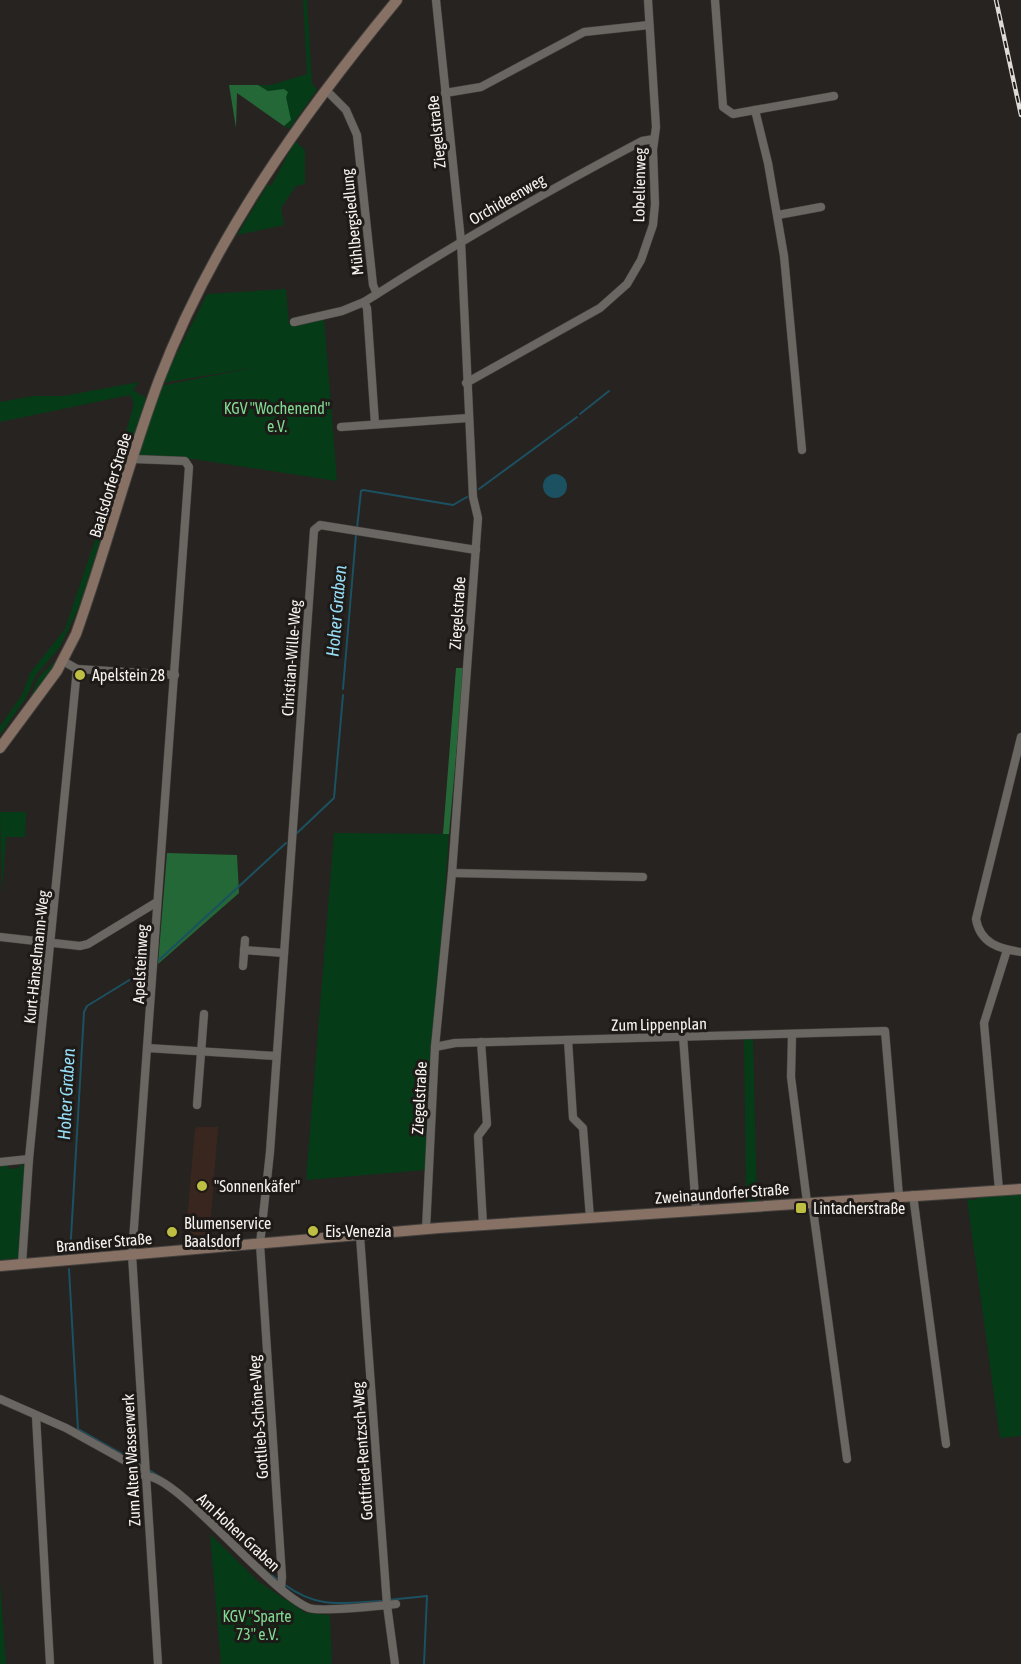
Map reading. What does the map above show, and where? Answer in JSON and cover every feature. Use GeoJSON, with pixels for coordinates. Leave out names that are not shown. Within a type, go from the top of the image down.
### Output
{"type":"FeatureCollection","features":[{"type":"Feature","properties":{"kind":"street","name":"Baalsdorfer Straße"},"geometry":{"type":"LineString","coordinates":[[0,748],[63,661],[76,634],[94,585],[159,379],[192,308],[237,223],[277,158],[326,90],[397,0]]}},
{"type":"Feature","properties":{"kind":"street","name":"Ziegelstraße"},"geometry":{"type":"LineString","coordinates":[[426,1229],[435,1047],[452,873],[478,518],[473,497],[468,418],[461,241],[436,0]]}},
{"type":"Feature","properties":{"kind":"street","name":"Lobelienweg"},"geometry":{"type":"LineString","coordinates":[[466,382],[600,308],[627,284],[645,253],[653,225],[656,127],[648,0]]}},
{"type":"Feature","properties":{"kind":"street"},"geometry":{"type":"LineString","coordinates":[[715,0],[725,111],[733,114],[834,96]]}},
{"type":"Feature","properties":{"kind":"street"},"geometry":{"type":"LineString","coordinates":[[446,93],[481,87],[584,32],[649,25]]}},
{"type":"Feature","properties":{"kind":"street","name":"Mühlbergsiedlung"},"geometry":{"type":"LineString","coordinates":[[326,90],[346,110],[357,135],[373,285],[377,294],[364,302]]}},
{"type":"Feature","properties":{"kind":"street"},"geometry":{"type":"LineString","coordinates":[[755,110],[778,215],[789,298],[802,450]]}},
{"type":"Feature","properties":{"kind":"street","name":"Orchideenweg"},"geometry":{"type":"LineString","coordinates":[[377,294],[461,241],[581,173],[642,141],[654,139]]}},
{"type":"Feature","properties":{"kind":"street"},"geometry":{"type":"LineString","coordinates":[[778,215],[821,207]]}},
{"type":"Feature","properties":{"kind":"street"},"geometry":{"type":"LineString","coordinates":[[294,322],[342,311],[364,302],[367,308],[375,424]]}},
{"type":"Feature","properties":{"kind":"street"},"geometry":{"type":"LineString","coordinates":[[341,427],[468,418]]}},
{"type":"Feature","properties":{"kind":"street","name":"Apelsteinweg"},"geometry":{"type":"LineString","coordinates":[[132,1255],[189,467],[185,461],[133,459]]}},
{"type":"Feature","properties":{"kind":"street","name":"Christian-Wille-Weg"},"geometry":{"type":"LineString","coordinates":[[260,1244],[284,953],[314,530],[320,525],[476,550]]}},
{"type":"Feature","properties":{"kind":"street"},"geometry":{"type":"LineString","coordinates":[[63,661],[77,669],[175,675]]}},
{"type":"Feature","properties":{"kind":"street","name":"Kurt-Hänselmann-Weg"},"geometry":{"type":"LineString","coordinates":[[22,1264],[29,1159],[77,669]]}},
{"type":"Feature","properties":{"kind":"street"},"geometry":{"type":"LineString","coordinates":[[1021,737],[976,919],[984,939],[1007,950],[1021,952]]}},
{"type":"Feature","properties":{"kind":"street"},"geometry":{"type":"LineString","coordinates":[[452,873],[643,877]]}},
{"type":"Feature","properties":{"kind":"street"},"geometry":{"type":"LineString","coordinates":[[0,937],[80,946],[88,944],[157,902]]}},
{"type":"Feature","properties":{"kind":"street"},"geometry":{"type":"LineString","coordinates":[[243,966],[244,940]]}},
{"type":"Feature","properties":{"kind":"street"},"geometry":{"type":"LineString","coordinates":[[244,950],[284,953]]}},
{"type":"Feature","properties":{"kind":"street"},"geometry":{"type":"LineString","coordinates":[[999,1190],[984,1023],[1007,950]]}},
{"type":"Feature","properties":{"kind":"street"},"geometry":{"type":"LineString","coordinates":[[197,1105],[204,1014]]}},
{"type":"Feature","properties":{"kind":"street","name":"Zum Lippenplan"},"geometry":{"type":"LineString","coordinates":[[435,1047],[455,1043],[481,1042],[885,1031],[899,1196]]}},
{"type":"Feature","properties":{"kind":"street"},"geometry":{"type":"LineString","coordinates":[[792,1035],[791,1077],[847,1459]]}},
{"type":"Feature","properties":{"kind":"street"},"geometry":{"type":"LineString","coordinates":[[683,1036],[696,1210]]}},
{"type":"Feature","properties":{"kind":"street"},"geometry":{"type":"LineString","coordinates":[[568,1040],[573,1118],[583,1128],[590,1218]]}},
{"type":"Feature","properties":{"kind":"street"},"geometry":{"type":"LineString","coordinates":[[481,1042],[487,1124],[478,1136],[483,1225]]}},
{"type":"Feature","properties":{"kind":"street"},"geometry":{"type":"LineString","coordinates":[[147,1048],[276,1056]]}},
{"type":"Feature","properties":{"kind":"street"},"geometry":{"type":"LineString","coordinates":[[0,1162],[29,1159]]}},
{"type":"Feature","properties":{"kind":"street","name":"Zweinaundorfer Straße"},"geometry":{"type":"LineString","coordinates":[[426,1229],[1021,1189]]}},
{"type":"Feature","properties":{"kind":"street"},"geometry":{"type":"LineString","coordinates":[[913,1195],[946,1443]]}},
{"type":"Feature","properties":{"kind":"street","name":"Brandiser Straße"},"geometry":{"type":"LineString","coordinates":[[0,1266],[426,1229]]}},
{"type":"Feature","properties":{"kind":"street","name":"Gottfried-Rentzsch-Weg"},"geometry":{"type":"LineString","coordinates":[[360,1236],[387,1605],[395,1664]]}},
{"type":"Feature","properties":{"kind":"street","name":"Gottlieb-Schöne-Weg"},"geometry":{"type":"LineString","coordinates":[[260,1244],[281,1588]]}},
{"type":"Feature","properties":{"kind":"street","name":"Zum Alten Wasserwerk"},"geometry":{"type":"LineString","coordinates":[[132,1255],[158,1664]]}},
{"type":"Feature","properties":{"kind":"street","name":"Am Hohen Graben"},"geometry":{"type":"LineString","coordinates":[[0,1398],[66,1428],[164,1483],[209,1521],[264,1576],[310,1608],[396,1604]]}},
{"type":"Feature","properties":{"kind":"street"},"geometry":{"type":"LineString","coordinates":[[36,1416],[50,1664]]}},
{"type":"Feature","properties":{"kind":"shaded area","name":"\"Sonnenkäfer\""},"geometry":{"type":"Polygon","coordinates":[[[218,1127],[209,1243],[185,1244],[195,1129],[218,1127]]]}},
{"type":"Feature","properties":{"kind":"green space"},"geometry":{"type":"Polygon","coordinates":[[[303,0],[307,0],[312,83],[317,90],[289,129],[284,126],[291,120],[268,91],[258,85],[271,85],[307,74],[303,0]]]}},
{"type":"Feature","properties":{"kind":"green space"},"geometry":{"type":"Polygon","coordinates":[[[229,85],[258,85],[268,91],[284,89],[288,92],[286,97],[291,120],[284,126],[237,93],[236,128],[229,85]]]}},
{"type":"Feature","properties":{"kind":"green space"},"geometry":{"type":"Polygon","coordinates":[[[295,141],[305,150],[305,184],[296,186],[281,208],[284,225],[237,235],[268,184],[271,186],[295,141]]]}},
{"type":"Feature","properties":{"kind":"green space","name":"KGV \"Wochenend\" e.V."},"geometry":{"type":"Polygon","coordinates":[[[286,289],[289,324],[324,318],[337,481],[193,459],[143,458],[139,454],[160,386],[257,367],[162,383],[207,294],[286,289]]]}},
{"type":"Feature","properties":{"kind":"green space"},"geometry":{"type":"Polygon","coordinates":[[[139,382],[133,390],[146,398],[79,607],[60,647],[36,675],[26,698],[0,735],[0,726],[22,695],[30,673],[65,629],[94,543],[134,404],[130,395],[0,422],[0,402],[33,396],[63,396],[139,382]]]}},
{"type":"Feature","properties":{"kind":"green space"},"geometry":{"type":"Polygon","coordinates":[[[56,660],[44,683],[29,702],[38,678],[56,660]]]}},
{"type":"Feature","properties":{"kind":"green space"},"geometry":{"type":"Polygon","coordinates":[[[456,668],[464,668],[449,834],[443,834],[456,668]]]}},
{"type":"Feature","properties":{"kind":"green space"},"geometry":{"type":"Polygon","coordinates":[[[0,812],[26,812],[25,837],[6,837],[2,894],[0,812]]]}},
{"type":"Feature","properties":{"kind":"green space"},"geometry":{"type":"Polygon","coordinates":[[[334,833],[449,834],[425,1170],[306,1180],[334,833]]]}},
{"type":"Feature","properties":{"kind":"green space"},"geometry":{"type":"Polygon","coordinates":[[[167,853],[237,855],[239,893],[158,964],[167,853]]]}},
{"type":"Feature","properties":{"kind":"green space"},"geometry":{"type":"Polygon","coordinates":[[[744,1039],[753,1039],[757,1202],[746,1202],[744,1039]]]}},
{"type":"Feature","properties":{"kind":"green space"},"geometry":{"type":"Polygon","coordinates":[[[20,1164],[26,1167],[19,1258],[0,1260],[0,1165],[8,1165],[9,1169],[19,1168],[20,1164]]]}},
{"type":"Feature","properties":{"kind":"green space"},"geometry":{"type":"Polygon","coordinates":[[[1021,1192],[1021,1436],[1000,1438],[967,1199],[975,1200],[981,1195],[1021,1192]]]}},
{"type":"Feature","properties":{"kind":"green space","name":"KGV \"Sparte 73\" e.V."},"geometry":{"type":"Polygon","coordinates":[[[210,1534],[259,1582],[306,1613],[330,1615],[332,1664],[221,1664],[210,1534]]]}},
{"type":"Feature","properties":{"kind":"green space"},"geometry":{"type":"Polygon","coordinates":[[[0,1580],[6,1664],[0,1664],[0,1580]]]}},
{"type":"Feature","properties":{"kind":"water"},"geometry":{"type":"Polygon","coordinates":[[[555,474],[560,475],[566,481],[566,491],[560,497],[555,498],[550,497],[544,491],[543,486],[544,481],[550,475],[555,474]]]}},
{"type":"Feature","properties":{"kind":"waterway","name":"Hoher Graben"},"geometry":{"type":"LineString","coordinates":[[580,414],[609,391]]}},
{"type":"Feature","properties":{"kind":"waterway","name":"Hoher Graben"},"geometry":{"type":"LineString","coordinates":[[479,489],[577,417]]}},
{"type":"Feature","properties":{"kind":"waterway","name":"Hoher Graben"},"geometry":{"type":"LineString","coordinates":[[357,528],[361,491],[363,490],[453,505],[467,497]]}},
{"type":"Feature","properties":{"kind":"waterway","name":"Hoher Graben"},"geometry":{"type":"LineString","coordinates":[[343,689],[356,535]]}},
{"type":"Feature","properties":{"kind":"waterway","name":"Hoher Graben"},"geometry":{"type":"LineString","coordinates":[[296,834],[334,798],[343,695]]}},
{"type":"Feature","properties":{"kind":"waterway","name":"Hoher Graben"},"geometry":{"type":"LineString","coordinates":[[159,960],[286,843]]}},
{"type":"Feature","properties":{"kind":"waterway","name":"Hoher Graben"},"geometry":{"type":"LineString","coordinates":[[70,1255],[84,1012],[87,1006],[149,968]]}},
{"type":"Feature","properties":{"kind":"waterway","name":"Hoher Graben"},"geometry":{"type":"LineString","coordinates":[[69,1269],[78,1429],[140,1464]]}},
{"type":"Feature","properties":{"kind":"waterway","name":"Hoher Graben"},"geometry":{"type":"LineString","coordinates":[[149,1470],[167,1481]]}},
{"type":"Feature","properties":{"kind":"waterway","name":"Hoher Graben"},"geometry":{"type":"LineString","coordinates":[[191,1500],[226,1532]]}},
{"type":"Feature","properties":{"kind":"waterway","name":"Hoher Graben"},"geometry":{"type":"LineString","coordinates":[[265,1570],[278,1580]]}},
{"type":"Feature","properties":{"kind":"waterway","name":"Hoher Graben"},"geometry":{"type":"LineString","coordinates":[[285,1585],[308,1598],[331,1603],[381,1601]]}},
{"type":"Feature","properties":{"kind":"waterway","name":"Hoher Graben"},"geometry":{"type":"LineString","coordinates":[[388,1600],[427,1596],[424,1664]]}},
{"type":"Feature","properties":{"kind":"railway"},"geometry":{"type":"LineString","coordinates":[[996,0],[1021,115]]}},
{"type":"Feature","properties":{"kind":"place","name":"Apelstein 28"},"geometry":{"type":"Point","coordinates":[80,675]}},
{"type":"Feature","properties":{"kind":"place","name":"\"Sonnenkäfer\""},"geometry":{"type":"Point","coordinates":[202,1186]}},
{"type":"Feature","properties":{"kind":"place","name":"Lintacherstraße"},"geometry":{"type":"Point","coordinates":[801,1208]}},
{"type":"Feature","properties":{"kind":"place","name":"Eis-Venezia"},"geometry":{"type":"Point","coordinates":[313,1231]}},
{"type":"Feature","properties":{"kind":"place","name":"Blumenservice Baalsdorf"},"geometry":{"type":"Point","coordinates":[172,1232]}}]}
